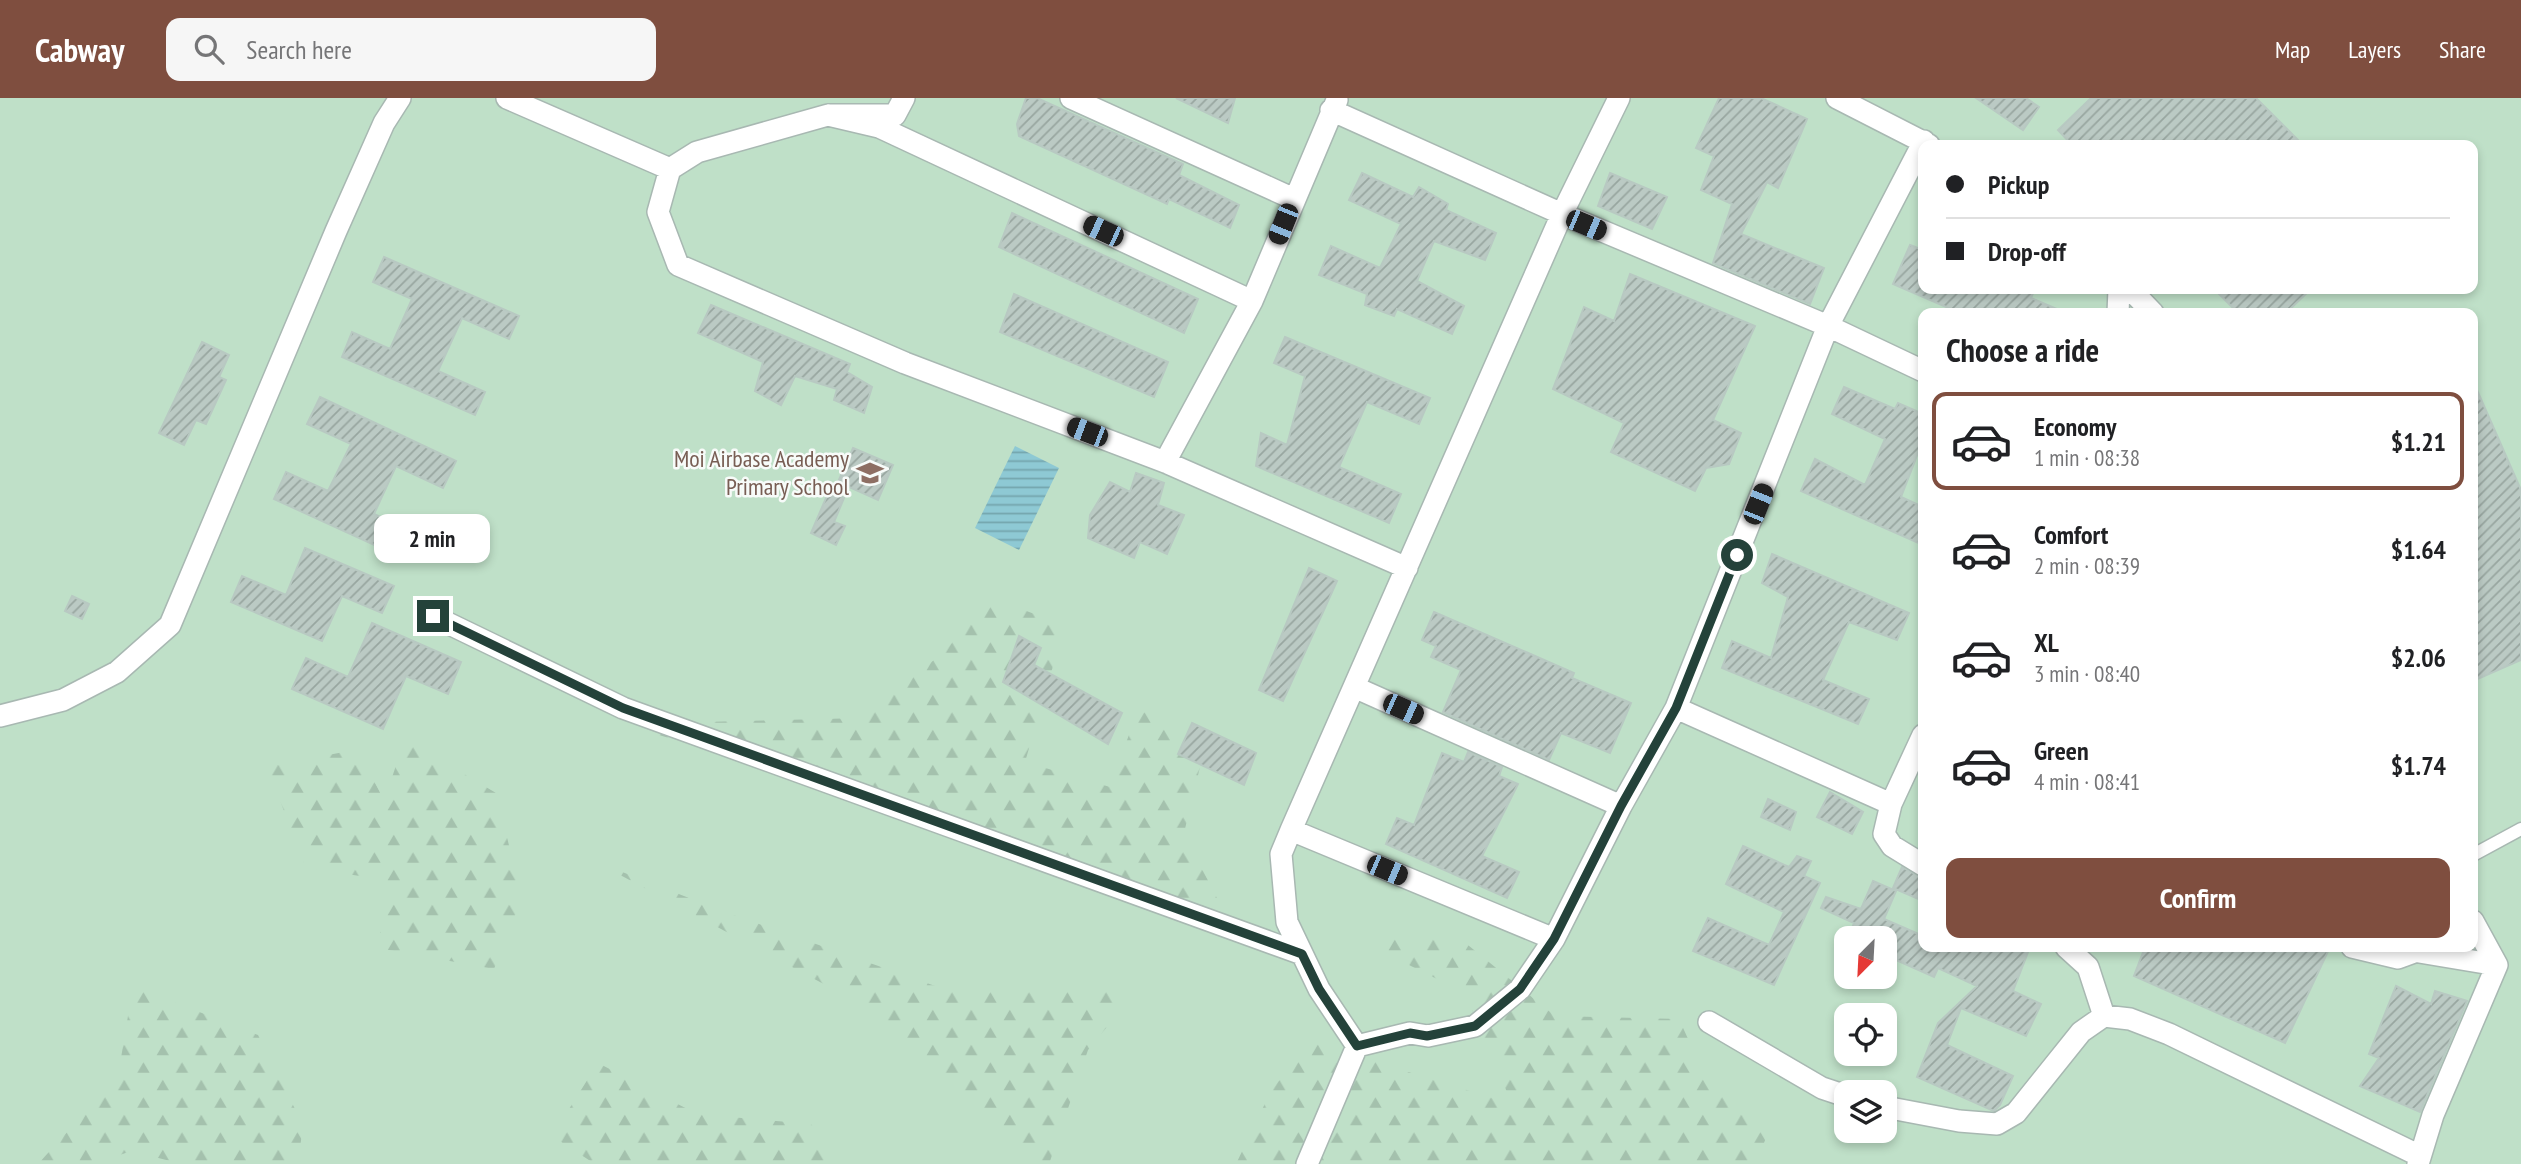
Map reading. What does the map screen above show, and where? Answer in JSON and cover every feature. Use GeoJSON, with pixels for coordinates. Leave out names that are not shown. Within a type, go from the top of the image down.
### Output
{"type":"FeatureCollection","features":[{"type":"Feature","properties":{"kind":"street"},"geometry":{"type":"LineString","coordinates":[[0,716],[63,700],[117,672],[170,625],[336,231],[384,123],[400,98]]}},
{"type":"Feature","properties":{"kind":"street"},"geometry":{"type":"LineString","coordinates":[[507,98],[670,169]]}},
{"type":"Feature","properties":{"kind":"street"},"geometry":{"type":"LineString","coordinates":[[904,98],[895,115],[828,115],[697,152],[670,169],[658,212],[678,265],[905,363],[1165,461],[1407,568]]}},
{"type":"Feature","properties":{"kind":"street"},"geometry":{"type":"LineString","coordinates":[[1071,98],[1294,199]]}},
{"type":"Feature","properties":{"kind":"street"},"geometry":{"type":"LineString","coordinates":[[1357,1046],[1319,989],[1287,922],[1281,854],[1562,214],[1619,98]]}},
{"type":"Feature","properties":{"kind":"street"},"geometry":{"type":"LineString","coordinates":[[1837,98],[1921,140]]}},
{"type":"Feature","properties":{"kind":"street"},"geometry":{"type":"LineString","coordinates":[[1165,461],[1252,301],[1335,104],[1562,214],[1828,326],[1918,369]]}},
{"type":"Feature","properties":{"kind":"street"},"geometry":{"type":"LineString","coordinates":[[828,115],[878,127],[1252,301]]}},
{"type":"Feature","properties":{"kind":"street"},"geometry":{"type":"LineString","coordinates":[[1357,1046],[1410,1033],[1427,1036],[1475,1026],[1520,989],[1554,939],[1621,806],[1676,708],[1828,326],[1918,160]]}},
{"type":"Feature","properties":{"kind":"street"},"geometry":{"type":"LineString","coordinates":[[2135,294],[2149,308]]}},
{"type":"Feature","properties":{"kind":"street"},"geometry":{"type":"LineString","coordinates":[[433,616],[623,708],[1302,954]]}},
{"type":"Feature","properties":{"kind":"street"},"geometry":{"type":"LineString","coordinates":[[1354,687],[1621,806]]}},
{"type":"Feature","properties":{"kind":"street"},"geometry":{"type":"LineString","coordinates":[[1676,708],[1891,804]]}},
{"type":"Feature","properties":{"kind":"street"},"geometry":{"type":"LineString","coordinates":[[1918,746],[1891,804],[1884,834],[1892,845],[1918,862]]}},
{"type":"Feature","properties":{"kind":"street"},"geometry":{"type":"LineString","coordinates":[[1291,830],[1554,939]]}},
{"type":"Feature","properties":{"kind":"street"},"geometry":{"type":"LineString","coordinates":[[2478,930],[2497,965]]}},
{"type":"Feature","properties":{"kind":"street"},"geometry":{"type":"LineString","coordinates":[[2072,952],[2088,967],[2104,1016]]}},
{"type":"Feature","properties":{"kind":"street"},"geometry":{"type":"LineString","coordinates":[[2373,952],[2398,958],[2417,952]]}},
{"type":"Feature","properties":{"kind":"street"},"geometry":{"type":"LineString","coordinates":[[2433,952],[2497,965]]}},
{"type":"Feature","properties":{"kind":"street"},"geometry":{"type":"LineString","coordinates":[[1897,1109],[1959,1121],[1997,1124],[2016,1114],[2081,1032],[2104,1016],[2130,1019],[2169,1034],[2419,1160],[2433,1115],[2497,965]]}},
{"type":"Feature","properties":{"kind":"street"},"geometry":{"type":"LineString","coordinates":[[1709,1022],[1822,1088],[1834,1092]]}},
{"type":"Feature","properties":{"kind":"street"},"geometry":{"type":"LineString","coordinates":[[1307,1164],[1357,1046]]}},
{"type":"Feature","properties":{"kind":"lane"},"geometry":{"type":"LineString","coordinates":[[2478,852],[2521,829]]}},
{"type":"Feature","properties":{"kind":"green space"},"geometry":{"type":"Polygon","coordinates":[[[0,98],[2521,98],[2521,1164],[0,1164],[0,98]]]}},
{"type":"Feature","properties":{"kind":"green space"},"geometry":{"type":"Polygon","coordinates":[[[990,598],[1065,625],[1025,762],[1110,787],[1138,710],[1208,734],[1184,833],[1225,914],[999,834],[621,724],[863,718],[945,651],[990,598]]]}},
{"type":"Feature","properties":{"kind":"green space"},"geometry":{"type":"Polygon","coordinates":[[[405,739],[496,793],[522,898],[494,969],[378,948],[387,880],[306,868],[267,767],[359,749],[384,801],[405,739]]]}},
{"type":"Feature","properties":{"kind":"green space"},"geometry":{"type":"Polygon","coordinates":[[[594,861],[725,912],[938,987],[1140,987],[1088,1050],[1049,1164],[1030,1164],[961,1094],[861,1004],[594,861]]]}},
{"type":"Feature","properties":{"kind":"green space"},"geometry":{"type":"Polygon","coordinates":[[[1345,933],[1463,941],[1555,1016],[1679,1019],[1709,1085],[1767,1135],[1756,1164],[1236,1164],[1270,1093],[1308,1041],[1512,1104],[1465,993],[1345,933]]]}},
{"type":"Feature","properties":{"kind":"green space"},"geometry":{"type":"Polygon","coordinates":[[[133,986],[258,1035],[303,1125],[298,1164],[182,1164],[131,1151],[95,1164],[38,1164],[118,1076],[133,986]]]}},
{"type":"Feature","properties":{"kind":"green space"},"geometry":{"type":"Polygon","coordinates":[[[598,1063],[697,1114],[811,1124],[839,1164],[595,1164],[552,1136],[598,1063]]]}},
{"type":"Feature","properties":{"kind":"water"},"geometry":{"type":"Polygon","coordinates":[[[1015,446],[1059,468],[1019,550],[975,528],[1015,446]]]}},
{"type":"Feature","properties":{"kind":"building"},"geometry":{"type":"Polygon","coordinates":[[[1026,98],[1037,98],[1183,164],[1179,175],[1239,205],[1230,228],[1169,199],[1167,204],[1019,136],[1017,124],[1026,98]]]}},
{"type":"Feature","properties":{"kind":"building"},"geometry":{"type":"Polygon","coordinates":[[[1176,98],[1235,98],[1228,123],[1176,98]]]}},
{"type":"Feature","properties":{"kind":"building"},"geometry":{"type":"Polygon","coordinates":[[[1719,98],[1761,98],[1807,119],[1778,188],[1767,182],[1741,234],[1824,268],[1810,304],[1713,263],[1732,204],[1701,190],[1714,156],[1696,148],[1719,98]]]}},
{"type":"Feature","properties":{"kind":"building"},"geometry":{"type":"Polygon","coordinates":[[[1976,98],[2026,98],[2039,107],[2023,130],[1976,98]]]}},
{"type":"Feature","properties":{"kind":"building"},"geometry":{"type":"Polygon","coordinates":[[[2091,98],[2256,98],[2298,140],[2067,140],[2058,130],[2091,98]]]}},
{"type":"Feature","properties":{"kind":"building"},"geometry":{"type":"Polygon","coordinates":[[[1362,173],[1413,197],[1419,187],[1448,204],[1446,210],[1496,233],[1485,260],[1434,241],[1417,281],[1464,306],[1452,334],[1397,309],[1394,316],[1365,305],[1367,294],[1319,275],[1331,246],[1380,268],[1401,224],[1349,200],[1362,173]]]}},
{"type":"Feature","properties":{"kind":"building"},"geometry":{"type":"Polygon","coordinates":[[[1610,173],[1667,197],[1652,229],[1598,206],[1610,173]]]}},
{"type":"Feature","properties":{"kind":"building"},"geometry":{"type":"Polygon","coordinates":[[[1012,213],[1198,299],[1184,333],[999,247],[1012,213]]]}},
{"type":"Feature","properties":{"kind":"building"},"geometry":{"type":"Polygon","coordinates":[[[1910,245],[1918,248],[1918,294],[2033,294],[2031,298],[2054,308],[1948,308],[1893,284],[1910,245]]]}},
{"type":"Feature","properties":{"kind":"building"},"geometry":{"type":"Polygon","coordinates":[[[384,257],[519,316],[509,339],[462,318],[438,371],[485,392],[475,415],[342,357],[352,332],[390,349],[412,299],[373,282],[384,257]]]}},
{"type":"Feature","properties":{"kind":"building"},"geometry":{"type":"Polygon","coordinates":[[[1630,274],[1755,326],[1713,420],[1741,433],[1729,464],[1706,468],[1695,491],[1611,452],[1624,423],[1553,389],[1584,307],[1614,321],[1630,274]]]}},
{"type":"Feature","properties":{"kind":"building"},"geometry":{"type":"Polygon","coordinates":[[[1014,294],[1168,362],[1154,397],[1000,332],[1014,294]]]}},
{"type":"Feature","properties":{"kind":"building"},"geometry":{"type":"Polygon","coordinates":[[[2219,294],[2306,294],[2291,308],[2233,308],[2219,294]]]}},
{"type":"Feature","properties":{"kind":"building"},"geometry":{"type":"Polygon","coordinates":[[[711,305],[850,364],[847,372],[872,387],[864,413],[834,400],[837,389],[795,376],[781,405],[755,391],[763,362],[698,333],[711,305]]]}},
{"type":"Feature","properties":{"kind":"building"},"geometry":{"type":"Polygon","coordinates":[[[1285,337],[1430,398],[1419,424],[1367,402],[1339,467],[1401,494],[1389,523],[1256,466],[1261,433],[1287,445],[1305,376],[1274,363],[1285,337]]]}},
{"type":"Feature","properties":{"kind":"building"},"geometry":{"type":"Polygon","coordinates":[[[202,342],[229,355],[219,377],[226,380],[206,424],[196,420],[184,445],[159,433],[202,342]]]}},
{"type":"Feature","properties":{"kind":"building"},"geometry":{"type":"Polygon","coordinates":[[[1844,387],[1895,409],[1898,403],[1918,412],[1918,453],[1901,497],[1918,505],[1918,543],[1801,491],[1815,459],[1865,485],[1885,439],[1832,414],[1844,387]]]}},
{"type":"Feature","properties":{"kind":"building"},"geometry":{"type":"Polygon","coordinates":[[[2478,392],[2521,490],[2521,660],[2478,679],[2478,392]]]}},
{"type":"Feature","properties":{"kind":"building"},"geometry":{"type":"Polygon","coordinates":[[[320,397],[456,461],[443,488],[396,466],[374,514],[419,535],[407,560],[274,499],[286,472],[328,491],[351,444],[307,424],[320,397]]]}},
{"type":"Feature","properties":{"kind":"building"},"geometry":{"type":"Polygon","coordinates":[[[853,448],[893,465],[878,500],[838,482],[853,448]]]}},
{"type":"Feature","properties":{"kind":"building"},"geometry":{"type":"Polygon","coordinates":[[[1136,473],[1164,483],[1158,505],[1184,515],[1167,554],[1140,542],[1134,558],[1088,538],[1090,515],[1110,482],[1130,492],[1136,473]]]}},
{"type":"Feature","properties":{"kind":"building"},"geometry":{"type":"Polygon","coordinates":[[[829,491],[844,498],[834,522],[845,526],[836,545],[811,533],[829,491]]]}},
{"type":"Feature","properties":{"kind":"building"},"geometry":{"type":"Polygon","coordinates":[[[305,548],[394,586],[382,613],[342,596],[322,641],[231,602],[242,576],[286,595],[305,548]]]}},
{"type":"Feature","properties":{"kind":"building"},"geometry":{"type":"Polygon","coordinates":[[[1772,554],[1909,613],[1897,640],[1849,622],[1823,680],[1869,699],[1858,724],[1722,668],[1732,641],[1771,658],[1788,597],[1762,583],[1772,554]]]}},
{"type":"Feature","properties":{"kind":"building"},"geometry":{"type":"Polygon","coordinates":[[[1309,568],[1337,581],[1283,701],[1259,690],[1309,568]]]}},
{"type":"Feature","properties":{"kind":"building"},"geometry":{"type":"Polygon","coordinates":[[[72,596],[89,604],[82,619],[65,611],[72,596]]]}},
{"type":"Feature","properties":{"kind":"building"},"geometry":{"type":"Polygon","coordinates":[[[1434,612],[1574,673],[1572,678],[1631,703],[1610,753],[1561,733],[1549,760],[1443,712],[1461,670],[1431,657],[1436,646],[1422,640],[1434,612]]]}},
{"type":"Feature","properties":{"kind":"building"},"geometry":{"type":"Polygon","coordinates":[[[372,623],[461,662],[448,694],[406,676],[383,729],[292,689],[306,658],[348,677],[372,623]]]}},
{"type":"Feature","properties":{"kind":"building"},"geometry":{"type":"Polygon","coordinates":[[[1019,636],[1041,648],[1034,665],[1122,713],[1108,744],[1003,682],[1019,636]]]}},
{"type":"Feature","properties":{"kind":"building"},"geometry":{"type":"Polygon","coordinates":[[[1192,723],[1256,753],[1244,785],[1178,754],[1192,723]]]}},
{"type":"Feature","properties":{"kind":"building"},"geometry":{"type":"Polygon","coordinates":[[[1468,752],[1502,767],[1499,776],[1518,784],[1482,856],[1519,872],[1507,898],[1386,844],[1397,818],[1414,825],[1442,753],[1464,762],[1468,752]]]}},
{"type":"Feature","properties":{"kind":"building"},"geometry":{"type":"Polygon","coordinates":[[[1830,792],[1863,812],[1852,834],[1817,817],[1830,792]]]}},
{"type":"Feature","properties":{"kind":"building"},"geometry":{"type":"Polygon","coordinates":[[[1768,799],[1796,812],[1790,830],[1761,817],[1768,799]]]}},
{"type":"Feature","properties":{"kind":"building"},"geometry":{"type":"Polygon","coordinates":[[[1743,846],[1789,867],[1797,856],[1811,861],[1804,876],[1820,883],[1774,985],[1693,951],[1708,918],[1769,945],[1784,912],[1726,884],[1743,846]]]}},
{"type":"Feature","properties":{"kind":"building"},"geometry":{"type":"Polygon","coordinates":[[[1902,867],[1918,875],[1918,899],[1893,888],[1902,867]]]}},
{"type":"Feature","properties":{"kind":"building"},"geometry":{"type":"Polygon","coordinates":[[[1873,881],[1896,891],[1884,919],[1918,934],[1918,952],[2028,952],[2013,991],[2041,1004],[2026,1036],[1961,1008],[1947,1045],[2013,1076],[2000,1105],[1994,1111],[1917,1077],[1938,1023],[1977,986],[1938,968],[1934,977],[1897,960],[1897,926],[1853,926],[1854,923],[1821,908],[1826,897],[1861,909],[1873,881]]]}},
{"type":"Feature","properties":{"kind":"building"},"geometry":{"type":"Polygon","coordinates":[[[2143,952],[2328,952],[2285,1043],[2134,976],[2143,952]]]}},
{"type":"Feature","properties":{"kind":"building"},"geometry":{"type":"Polygon","coordinates":[[[2396,986],[2431,1004],[2435,991],[2467,1001],[2420,1112],[2360,1086],[2379,1058],[2369,1054],[2396,986]]]}},
{"type":"Feature","properties":{"kind":"place","name":"Moi Airbase Academy Primary School"},"geometry":{"type":"Point","coordinates":[870,473]}},
{"type":"Feature","properties":{"kind":"route"},"geometry":{"type":"LineString","coordinates":[[433,616],[623,708],[1302,954],[1319,989],[1357,1046],[1410,1033],[1427,1036],[1475,1026],[1520,989],[1554,939],[1621,806],[1676,708],[1737,555]]}}]}
